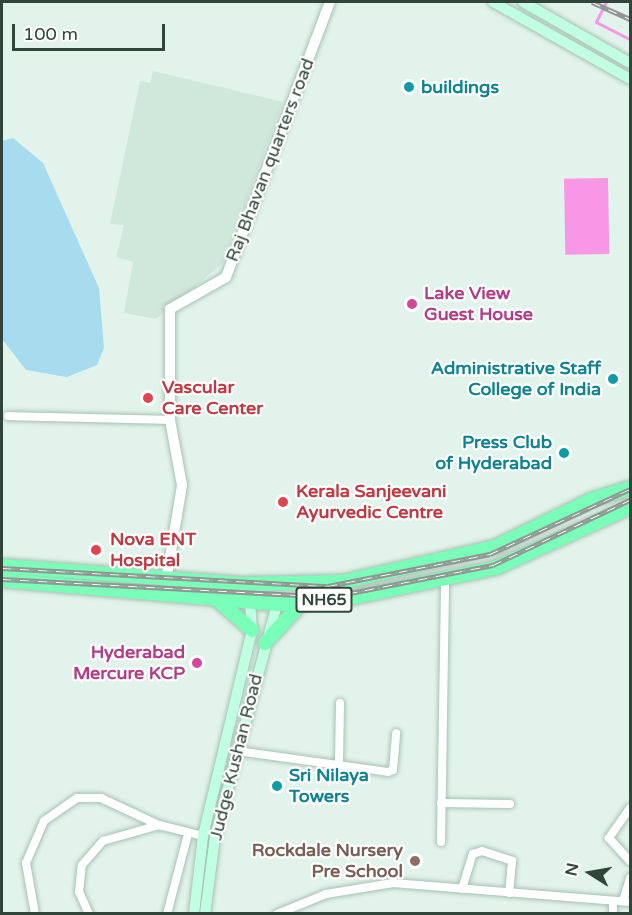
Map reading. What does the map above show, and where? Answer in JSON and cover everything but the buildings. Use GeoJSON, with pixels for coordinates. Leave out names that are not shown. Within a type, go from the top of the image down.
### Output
{"type":"FeatureCollection","features":[{"type":"Feature","properties":{"kind":"highway","name":"NH65"},"geometry":{"type":"LineString","coordinates":[[2,566],[312,585],[475,552],[630,488]]}},
{"type":"Feature","properties":{"kind":"highway","name":"NH65"},"geometry":{"type":"LineString","coordinates":[[2,580],[212,596],[277,604],[302,602],[446,580],[486,571],[630,507]]}},
{"type":"Feature","properties":{"kind":"highway"},"geometry":{"type":"LineString","coordinates":[[475,552],[486,571]]}},
{"type":"Feature","properties":{"kind":"highway"},"geometry":{"type":"LineString","coordinates":[[212,596],[252,630]]}},
{"type":"Feature","properties":{"kind":"highway"},"geometry":{"type":"LineString","coordinates":[[265,643],[302,602]]}},
{"type":"Feature","properties":{"kind":"main road"},"geometry":{"type":"LineString","coordinates":[[494,2],[630,79]]}},
{"type":"Feature","properties":{"kind":"main road"},"geometry":{"type":"LineString","coordinates":[[523,2],[630,63]]}},
{"type":"Feature","properties":{"kind":"main road"},"geometry":{"type":"LineString","coordinates":[[250,601],[254,616],[262,613],[270,620]]}},
{"type":"Feature","properties":{"kind":"main road","name":"Judge Kushan Road"},"geometry":{"type":"LineString","coordinates":[[205,914],[215,837],[270,620],[277,604]]}},
{"type":"Feature","properties":{"kind":"main road","name":"Judge Kushan Road"},"geometry":{"type":"LineString","coordinates":[[194,914],[203,836],[254,616]]}},
{"type":"Feature","properties":{"kind":"street","name":"Raj Bhavan quarters road"},"geometry":{"type":"LineString","coordinates":[[167,575],[182,484],[170,420],[170,309],[226,277],[330,2]]}},
{"type":"Feature","properties":{"kind":"street"},"geometry":{"type":"LineString","coordinates":[[8,416],[170,420]]}},
{"type":"Feature","properties":{"kind":"street"},"geometry":{"type":"LineString","coordinates":[[441,842],[446,580]]}},
{"type":"Feature","properties":{"kind":"street"},"geometry":{"type":"LineString","coordinates":[[339,766],[340,704]]}},
{"type":"Feature","properties":{"kind":"street"},"geometry":{"type":"LineString","coordinates":[[237,751],[339,766],[393,770],[396,734]]}},
{"type":"Feature","properties":{"kind":"street"},"geometry":{"type":"LineString","coordinates":[[35,914],[26,863],[44,821],[77,798],[101,798],[159,825],[203,836]]}},
{"type":"Feature","properties":{"kind":"street"},"geometry":{"type":"LineString","coordinates":[[441,803],[510,804]]}},
{"type":"Feature","properties":{"kind":"street"},"geometry":{"type":"LineString","coordinates":[[630,808],[609,838],[630,861]]}},
{"type":"Feature","properties":{"kind":"street"},"geometry":{"type":"LineString","coordinates":[[89,914],[79,892],[82,865],[103,841],[159,825]]}},
{"type":"Feature","properties":{"kind":"street"},"geometry":{"type":"LineString","coordinates":[[167,914],[188,834]]}},
{"type":"Feature","properties":{"kind":"street"},"geometry":{"type":"LineString","coordinates":[[462,889],[473,854],[482,851],[512,861],[509,893]]}},
{"type":"Feature","properties":{"kind":"street"},"geometry":{"type":"LineString","coordinates":[[277,914],[369,885],[462,889],[627,902],[630,878]]}},
{"type":"Feature","properties":{"kind":"street"},"geometry":{"type":"LineString","coordinates":[[613,901],[613,914]]}},
{"type":"Feature","properties":{"kind":"shaded area"},"geometry":{"type":"Polygon","coordinates":[[[153,71],[283,102],[223,263],[156,319],[124,313],[133,262],[116,257],[124,225],[110,224],[140,81],[150,83],[153,71]]]}},
{"type":"Feature","properties":{"kind":"shaded area"},"geometry":{"type":"Polygon","coordinates":[[[13,138],[43,163],[99,288],[104,348],[97,365],[67,377],[26,370],[2,339],[2,141],[13,138]]]}},
{"type":"Feature","properties":{"kind":"shaded area"},"geometry":{"type":"Polygon","coordinates":[[[608,178],[609,254],[565,255],[564,179],[608,178]]]}},
{"type":"Feature","properties":{"kind":"waterway"},"geometry":{"type":"LineString","coordinates":[[606,2],[596,22],[630,39]]}},
{"type":"Feature","properties":{"kind":"railway"},"geometry":{"type":"LineString","coordinates":[[592,2],[630,19]]}},
{"type":"Feature","properties":{"kind":"railway"},"geometry":{"type":"LineString","coordinates":[[2,568],[328,586],[490,554],[630,489]]}},
{"type":"Feature","properties":{"kind":"railway"},"geometry":{"type":"LineString","coordinates":[[2,579],[330,597],[493,565],[630,500]]}},
{"type":"Feature","properties":{"kind":"place","name":"buildings"},"geometry":{"type":"Point","coordinates":[409,87]}},
{"type":"Feature","properties":{"kind":"place","name":"Lake View Guest House"},"geometry":{"type":"Point","coordinates":[412,304]}},
{"type":"Feature","properties":{"kind":"place","name":"Administrative Staff College of India"},"geometry":{"type":"Point","coordinates":[613,379]}},
{"type":"Feature","properties":{"kind":"place","name":"Vascular Care Center"},"geometry":{"type":"Point","coordinates":[148,398]}},
{"type":"Feature","properties":{"kind":"place","name":"Press Club of Hyderabad"},"geometry":{"type":"Point","coordinates":[564,453]}},
{"type":"Feature","properties":{"kind":"place","name":"Kerala Sanjeevani Ayurvedic Centre"},"geometry":{"type":"Point","coordinates":[283,502]}},
{"type":"Feature","properties":{"kind":"place","name":"Nova ENT Hospital"},"geometry":{"type":"Point","coordinates":[96,550]}},
{"type":"Feature","properties":{"kind":"place","name":"Hyderabad Mercure KCP"},"geometry":{"type":"Point","coordinates":[197,663]}},
{"type":"Feature","properties":{"kind":"place","name":"Sri Nilaya Towers"},"geometry":{"type":"Point","coordinates":[277,786]}},
{"type":"Feature","properties":{"kind":"place","name":"Rockdale Nursery Pre School"},"geometry":{"type":"Point","coordinates":[415,861]}}]}
